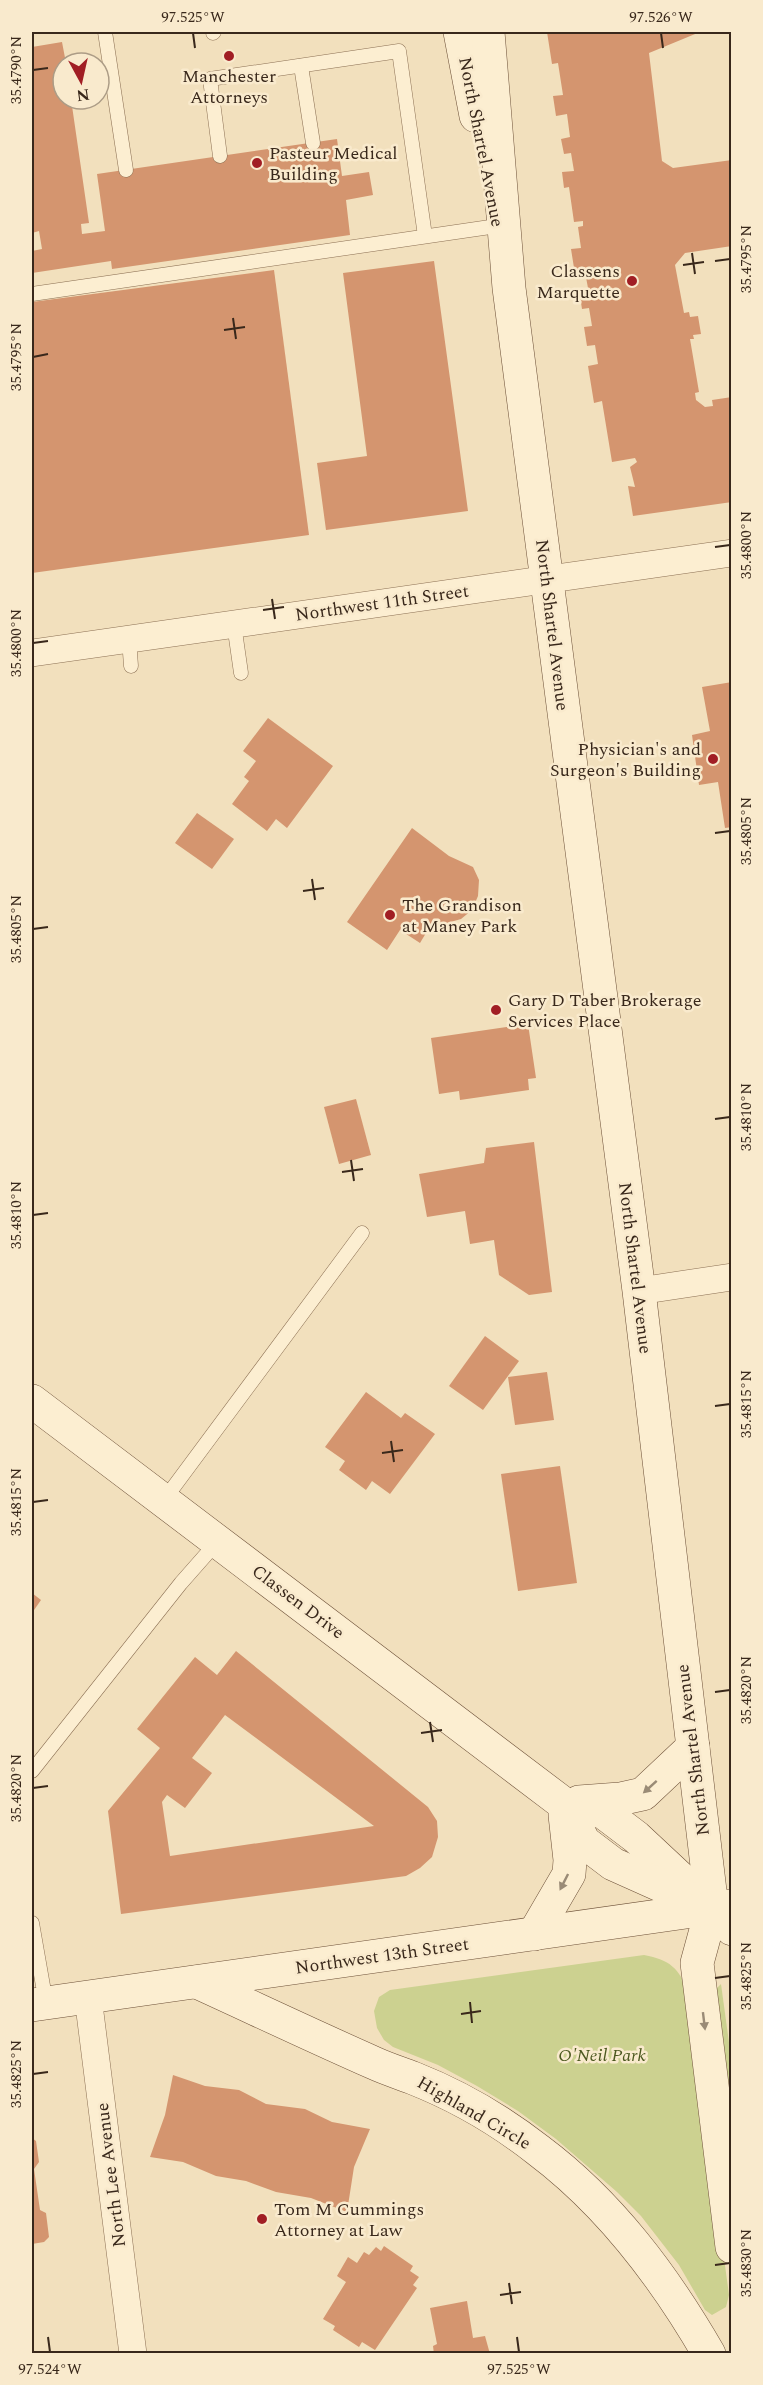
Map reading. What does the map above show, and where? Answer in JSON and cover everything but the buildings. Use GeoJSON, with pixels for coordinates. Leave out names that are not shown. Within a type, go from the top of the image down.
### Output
{"type":"FeatureCollection","features":[{"type":"Feature","properties":{"kind":"street","name":"North Shartel Avenue"},"geometry":{"type":"LineString","coordinates":[[460,32],[509,288]]}},
{"type":"Feature","properties":{"kind":"street","name":"North Shartel Avenue"},"geometry":{"type":"LineString","coordinates":[[488,32],[509,288],[639,1290],[693,1747],[725,1914],[697,1963],[732,2247]]}},
{"type":"Feature","properties":{"kind":"street","name":"Northwest 11th Street"},"geometry":{"type":"LineString","coordinates":[[32,653],[732,553]]}},
{"type":"Feature","properties":{"kind":"street"},"geometry":{"type":"LineString","coordinates":[[639,1290],[732,1277]]}},
{"type":"Feature","properties":{"kind":"street","name":"Classen Drive"},"geometry":{"type":"LineString","coordinates":[[32,1401],[564,1804],[603,1812],[636,1837],[725,1914]]}},
{"type":"Feature","properties":{"kind":"street"},"geometry":{"type":"LineString","coordinates":[[534,1935],[569,1874],[570,1860],[564,1804],[620,1799],[643,1794],[693,1747]]}},
{"type":"Feature","properties":{"kind":"street","name":"Northwest 13th Street"},"geometry":{"type":"LineString","coordinates":[[39,2004],[534,1935],[725,1914]]}},
{"type":"Feature","properties":{"kind":"street","name":"Highland Circle"},"geometry":{"type":"LineString","coordinates":[[197,1982],[377,2065],[415,2078],[482,2113],[538,2149],[597,2202],[635,2243],[680,2303],[709,2354]]}},
{"type":"Feature","properties":{"kind":"street","name":"North Lee Avenue"},"geometry":{"type":"LineString","coordinates":[[88,1997],[134,2354]]}},
{"type":"Feature","properties":{"kind":"lane"},"geometry":{"type":"LineString","coordinates":[[105,32],[126,170]]}},
{"type":"Feature","properties":{"kind":"lane"},"geometry":{"type":"LineString","coordinates":[[220,156],[210,79],[399,51],[425,236]]}},
{"type":"Feature","properties":{"kind":"lane"},"geometry":{"type":"LineString","coordinates":[[301,66],[313,142]]}},
{"type":"Feature","properties":{"kind":"lane"},"geometry":{"type":"LineString","coordinates":[[32,294],[142,271],[328,244],[425,236],[497,226]]}},
{"type":"Feature","properties":{"kind":"lane"},"geometry":{"type":"LineString","coordinates":[[234,624],[241,673]]}},
{"type":"Feature","properties":{"kind":"lane"},"geometry":{"type":"LineString","coordinates":[[129,639],[131,666]]}},
{"type":"Feature","properties":{"kind":"lane"},"geometry":{"type":"LineString","coordinates":[[164,1500],[362,1233]]}},
{"type":"Feature","properties":{"kind":"lane"},"geometry":{"type":"LineString","coordinates":[[32,1771],[181,1583],[218,1541]]}},
{"type":"Feature","properties":{"kind":"lane"},"geometry":{"type":"LineString","coordinates":[[32,1923],[39,2004]]}},
{"type":"Feature","properties":{"kind":"green space","name":"O'Neil Park"},"geometry":{"type":"Polygon","coordinates":[[[644,1955],[672,1966],[681,1977],[688,1992],[729,2295],[726,2307],[712,2315],[705,2310],[679,2265],[641,2216],[556,2139],[518,2111],[477,2086],[438,2065],[393,2047],[384,2040],[377,2028],[374,2011],[379,1997],[390,1990],[644,1955]]]}},
{"type":"Feature","properties":{"kind":"green space"},"geometry":{"type":"Polygon","coordinates":[[[721,1984],[731,2057],[731,2120],[715,1990],[721,1984]]]}},
{"type":"Feature","properties":{"kind":"place","name":"Manchester Attorneys"},"geometry":{"type":"Point","coordinates":[229,56]}},
{"type":"Feature","properties":{"kind":"place","name":"Pasteur Medical Building"},"geometry":{"type":"Point","coordinates":[257,163]}},
{"type":"Feature","properties":{"kind":"place","name":"Classens Marquette"},"geometry":{"type":"Point","coordinates":[632,281]}},
{"type":"Feature","properties":{"kind":"place","name":"Physician's and Surgeon's Building"},"geometry":{"type":"Point","coordinates":[713,759]}},
{"type":"Feature","properties":{"kind":"place","name":"The Grandison at Maney Park"},"geometry":{"type":"Point","coordinates":[390,915]}},
{"type":"Feature","properties":{"kind":"place","name":"Gary D Taber Brokerage Services Place"},"geometry":{"type":"Point","coordinates":[496,1010]}},
{"type":"Feature","properties":{"kind":"place","name":"Tom M Cummings Attorney at Law"},"geometry":{"type":"Point","coordinates":[262,2219]}}]}
